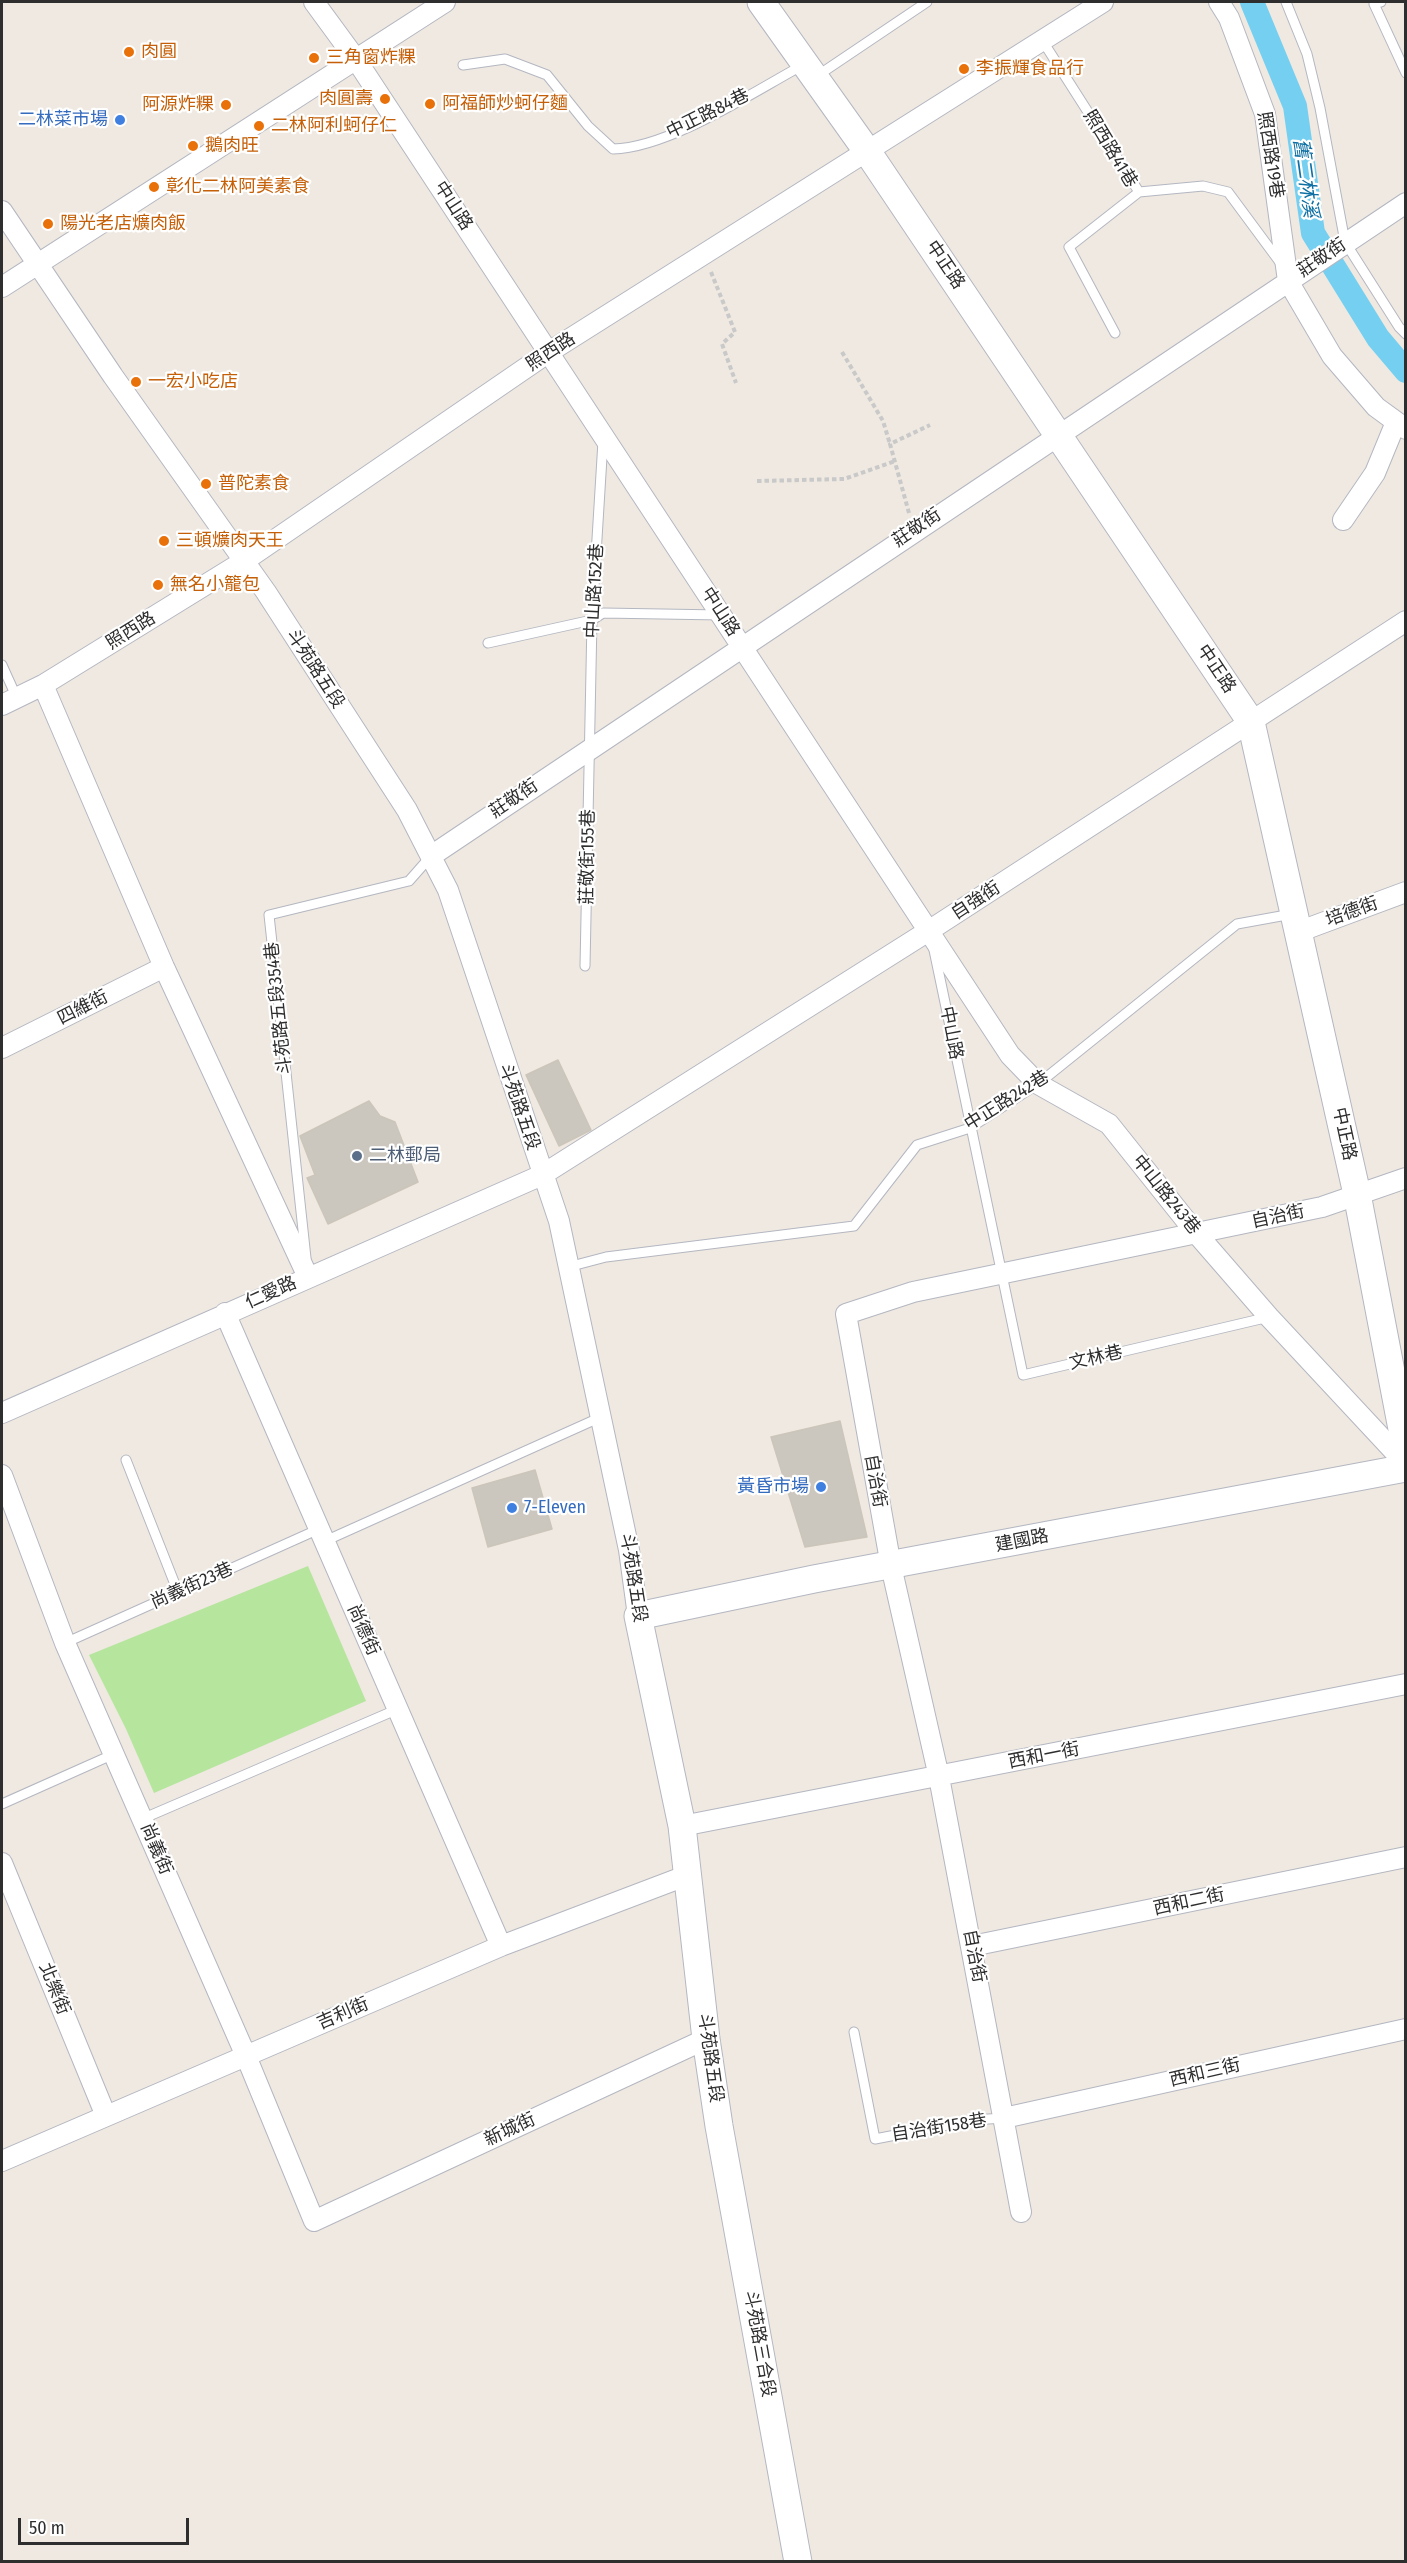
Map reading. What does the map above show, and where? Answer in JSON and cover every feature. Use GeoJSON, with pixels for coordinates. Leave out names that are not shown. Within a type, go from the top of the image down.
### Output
{"type":"FeatureCollection","features":[{"type":"Feature","properties":{"kind":"main road","name":"中正路"},"geometry":{"type":"LineString","coordinates":[[761,2],[867,151],[1060,434],[1251,722],[1357,1194],[1406,1450]]}},
{"type":"Feature","properties":{"kind":"main road","name":"建國路"},"geometry":{"type":"LineString","coordinates":[[638,1616],[814,1579],[1406,1466]]}},
{"type":"Feature","properties":{"kind":"main road","name":"斗苑路五段"},"geometry":{"type":"LineString","coordinates":[[638,1616],[682,1826],[706,2039],[719,2126]]}},
{"type":"Feature","properties":{"kind":"main road","name":"斗苑路三合段"},"geometry":{"type":"LineString","coordinates":[[719,2126],[798,2562]]}},
{"type":"Feature","properties":{"kind":"street","name":"中山路"},"geometry":{"type":"LineString","coordinates":[[314,2],[355,58],[930,930]]}},
{"type":"Feature","properties":{"kind":"street"},"geometry":{"type":"LineString","coordinates":[[2,287],[445,2]]}},
{"type":"Feature","properties":{"kind":"street","name":"照西路"},"geometry":{"type":"LineString","coordinates":[[9,701],[43,685],[244,561],[549,352],[1103,2]]}},
{"type":"Feature","properties":{"kind":"street","name":"照西路19巷"},"geometry":{"type":"LineString","coordinates":[[1219,2],[1228,18],[1265,114],[1287,277]]}},
{"type":"Feature","properties":{"kind":"street","name":"莊敬街"},"geometry":{"type":"LineString","coordinates":[[430,856],[1060,434],[1287,277],[1404,206]]}},
{"type":"Feature","properties":{"kind":"street","name":"斗苑路五段"},"geometry":{"type":"LineString","coordinates":[[2,211],[113,376],[244,561],[407,810],[448,890],[559,1221],[630,1550],[638,1616]]}},
{"type":"Feature","properties":{"kind":"street"},"geometry":{"type":"LineString","coordinates":[[1287,277],[1332,356],[1376,407],[1401,425],[1375,473],[1343,520]]}},
{"type":"Feature","properties":{"kind":"street","name":"自強街"},"geometry":{"type":"LineString","coordinates":[[542,1175],[930,930],[1406,621]]}},
{"type":"Feature","properties":{"kind":"street"},"geometry":{"type":"LineString","coordinates":[[43,685],[164,967],[308,1277]]}},
{"type":"Feature","properties":{"kind":"street","name":"培德街"},"geometry":{"type":"LineString","coordinates":[[1296,923],[1406,892]]}},
{"type":"Feature","properties":{"kind":"street","name":"中山路243巷"},"geometry":{"type":"LineString","coordinates":[[930,930],[1010,1055],[1038,1084],[1109,1124],[1196,1233],[1269,1317],[1406,1466]]}},
{"type":"Feature","properties":{"kind":"street","name":"四維街"},"geometry":{"type":"LineString","coordinates":[[2,1048],[164,967]]}},
{"type":"Feature","properties":{"kind":"street","name":"仁愛路"},"geometry":{"type":"LineString","coordinates":[[2,1413],[542,1175]]}},
{"type":"Feature","properties":{"kind":"street","name":"自治街"},"geometry":{"type":"LineString","coordinates":[[1021,2212],[939,1777],[891,1566],[846,1314],[913,1292],[1322,1207],[1406,1178]]}},
{"type":"Feature","properties":{"kind":"street","name":"尚德街"},"geometry":{"type":"LineString","coordinates":[[225,1313],[501,1947]]}},
{"type":"Feature","properties":{"kind":"street","name":"尚義街"},"geometry":{"type":"LineString","coordinates":[[2,1475],[65,1643],[246,2056],[314,2221]]}},
{"type":"Feature","properties":{"kind":"street","name":"西和一街"},"geometry":{"type":"LineString","coordinates":[[682,1826],[1406,1684]]}},
{"type":"Feature","properties":{"kind":"street","name":"西和二街"},"geometry":{"type":"LineString","coordinates":[[972,1947],[1406,1857]]}},
{"type":"Feature","properties":{"kind":"street","name":"北樂街"},"geometry":{"type":"LineString","coordinates":[[2,1863],[106,2116]]}},
{"type":"Feature","properties":{"kind":"street","name":"吉利街"},"geometry":{"type":"LineString","coordinates":[[2,2162],[501,1947],[688,1875]]}},
{"type":"Feature","properties":{"kind":"street","name":"西和三街"},"geometry":{"type":"LineString","coordinates":[[1004,2118],[1406,2029]]}},
{"type":"Feature","properties":{"kind":"street","name":"新城街"},"geometry":{"type":"LineString","coordinates":[[314,2221],[706,2039]]}},
{"type":"Feature","properties":{"kind":"lane","name":"中正路84巷"},"geometry":{"type":"LineString","coordinates":[[464,65],[505,59],[547,75],[588,126],[613,149],[630,149],[692,126],[810,71],[927,2]]}},
{"type":"Feature","properties":{"kind":"lane"},"geometry":{"type":"LineString","coordinates":[[1286,2],[1307,54],[1320,108],[1344,242],[1399,327],[1406,334]]}},
{"type":"Feature","properties":{"kind":"lane"},"geometry":{"type":"LineString","coordinates":[[1381,2],[1374,4],[1406,73]]}},
{"type":"Feature","properties":{"kind":"lane","name":"照西路41巷"},"geometry":{"type":"LineString","coordinates":[[1042,40],[1139,192],[1068,247],[1115,333]]}},
{"type":"Feature","properties":{"kind":"lane"},"geometry":{"type":"LineString","coordinates":[[1139,192],[1203,186],[1228,192],[1287,277]]}},
{"type":"Feature","properties":{"kind":"lane","name":"中山路152巷"},"geometry":{"type":"LineString","coordinates":[[591,747],[592,620],[604,435]]}},
{"type":"Feature","properties":{"kind":"lane"},"geometry":{"type":"LineString","coordinates":[[488,643],[592,620],[603,614],[722,615]]}},
{"type":"Feature","properties":{"kind":"lane"},"geometry":{"type":"LineString","coordinates":[[2,665],[9,701]]}},
{"type":"Feature","properties":{"kind":"lane","name":"莊敬街155巷"},"geometry":{"type":"LineString","coordinates":[[585,966],[591,747]]}},
{"type":"Feature","properties":{"kind":"lane","name":"斗苑路五段354巷"},"geometry":{"type":"LineString","coordinates":[[308,1277],[269,915],[409,881],[430,856]]}},
{"type":"Feature","properties":{"kind":"lane","name":"中正路242巷"},"geometry":{"type":"LineString","coordinates":[[568,1267],[606,1257],[854,1226],[917,1145],[970,1128],[1038,1084],[1237,924],[1296,923]]}},
{"type":"Feature","properties":{"kind":"lane","name":"中山路"},"geometry":{"type":"LineString","coordinates":[[930,930],[1000,1274]]}},
{"type":"Feature","properties":{"kind":"lane","name":"文林巷"},"geometry":{"type":"LineString","coordinates":[[1000,1274],[1023,1375],[1269,1317]]}},
{"type":"Feature","properties":{"kind":"lane","name":"尚義街23巷"},"geometry":{"type":"LineString","coordinates":[[65,1643],[178,1592],[322,1535],[601,1417]]}},
{"type":"Feature","properties":{"kind":"lane"},"geometry":{"type":"LineString","coordinates":[[126,1460],[178,1592]]}},
{"type":"Feature","properties":{"kind":"lane"},"geometry":{"type":"LineString","coordinates":[[142,1819],[398,1709]]}},
{"type":"Feature","properties":{"kind":"lane"},"geometry":{"type":"LineString","coordinates":[[2,1804],[114,1754]]}},
{"type":"Feature","properties":{"kind":"lane","name":"自治街158巷"},"geometry":{"type":"LineString","coordinates":[[854,2032],[875,2139],[973,2120],[1004,2118]]}},
{"type":"Feature","properties":{"kind":"path"},"geometry":{"type":"LineString","coordinates":[[703,255],[735,332],[722,344],[736,383]]}},
{"type":"Feature","properties":{"kind":"path"},"geometry":{"type":"LineString","coordinates":[[842,352],[884,421],[914,531]]}},
{"type":"Feature","properties":{"kind":"path"},"geometry":{"type":"LineString","coordinates":[[890,444],[930,424]]}},
{"type":"Feature","properties":{"kind":"path"},"geometry":{"type":"LineString","coordinates":[[757,482],[844,479],[895,461]]}},
{"type":"Feature","properties":{"kind":"green space"},"geometry":{"type":"Polygon","coordinates":[[[308,1566],[366,1701],[154,1793],[126,1729],[89,1655],[308,1566]]]}},
{"type":"Feature","properties":{"kind":"building"},"geometry":{"type":"Polygon","coordinates":[[[558,1060],[591,1130],[559,1146],[526,1075],[558,1060]]]}},
{"type":"Feature","properties":{"kind":"building","name":"二林郵局"},"geometry":{"type":"Polygon","coordinates":[[[369,1101],[380,1116],[395,1122],[418,1182],[328,1224],[307,1178],[315,1175],[300,1136],[369,1101]]]}},
{"type":"Feature","properties":{"kind":"building","name":"黃昏市場"},"geometry":{"type":"Polygon","coordinates":[[[840,1421],[867,1537],[805,1547],[771,1437],[840,1421]]]}},
{"type":"Feature","properties":{"kind":"building","name":"7-Eleven"},"geometry":{"type":"Polygon","coordinates":[[[535,1470],[552,1529],[488,1547],[472,1488],[535,1470]]]}},
{"type":"Feature","properties":{"kind":"waterway","name":"舊二林溪"},"geometry":{"type":"LineString","coordinates":[[1252,2],[1295,106],[1313,233],[1378,338],[1406,371]]}},
{"type":"Feature","properties":{"kind":"place","name":"肉圓"},"geometry":{"type":"Point","coordinates":[129,52]}},
{"type":"Feature","properties":{"kind":"place","name":"三角窗炸粿"},"geometry":{"type":"Point","coordinates":[314,58]}},
{"type":"Feature","properties":{"kind":"place","name":"李振輝食品行"},"geometry":{"type":"Point","coordinates":[964,69]}},
{"type":"Feature","properties":{"kind":"place","name":"肉圓壽"},"geometry":{"type":"Point","coordinates":[385,99]}},
{"type":"Feature","properties":{"kind":"place","name":"阿福師炒蚵仔麵"},"geometry":{"type":"Point","coordinates":[430,104]}},
{"type":"Feature","properties":{"kind":"place","name":"阿源炸粿"},"geometry":{"type":"Point","coordinates":[226,105]}},
{"type":"Feature","properties":{"kind":"place","name":"二林菜市場"},"geometry":{"type":"Point","coordinates":[120,120]}},
{"type":"Feature","properties":{"kind":"place","name":"二林阿利蚵仔仁"},"geometry":{"type":"Point","coordinates":[259,126]}},
{"type":"Feature","properties":{"kind":"place","name":"鵝肉旺"},"geometry":{"type":"Point","coordinates":[193,146]}},
{"type":"Feature","properties":{"kind":"place","name":"彰化二林阿美素食"},"geometry":{"type":"Point","coordinates":[154,187]}},
{"type":"Feature","properties":{"kind":"place","name":"陽光老店爌肉飯"},"geometry":{"type":"Point","coordinates":[48,224]}},
{"type":"Feature","properties":{"kind":"place","name":"一宏小吃店"},"geometry":{"type":"Point","coordinates":[136,382]}},
{"type":"Feature","properties":{"kind":"place","name":"普陀素食"},"geometry":{"type":"Point","coordinates":[206,484]}},
{"type":"Feature","properties":{"kind":"place","name":"三頓爌肉天王"},"geometry":{"type":"Point","coordinates":[164,541]}},
{"type":"Feature","properties":{"kind":"place","name":"無名小籠包"},"geometry":{"type":"Point","coordinates":[158,585]}},
{"type":"Feature","properties":{"kind":"place","name":"二林郵局"},"geometry":{"type":"Point","coordinates":[357,1156]}},
{"type":"Feature","properties":{"kind":"place","name":"黃昏市場"},"geometry":{"type":"Point","coordinates":[821,1487]}},
{"type":"Feature","properties":{"kind":"place","name":"7-Eleven"},"geometry":{"type":"Point","coordinates":[512,1508]}}]}
